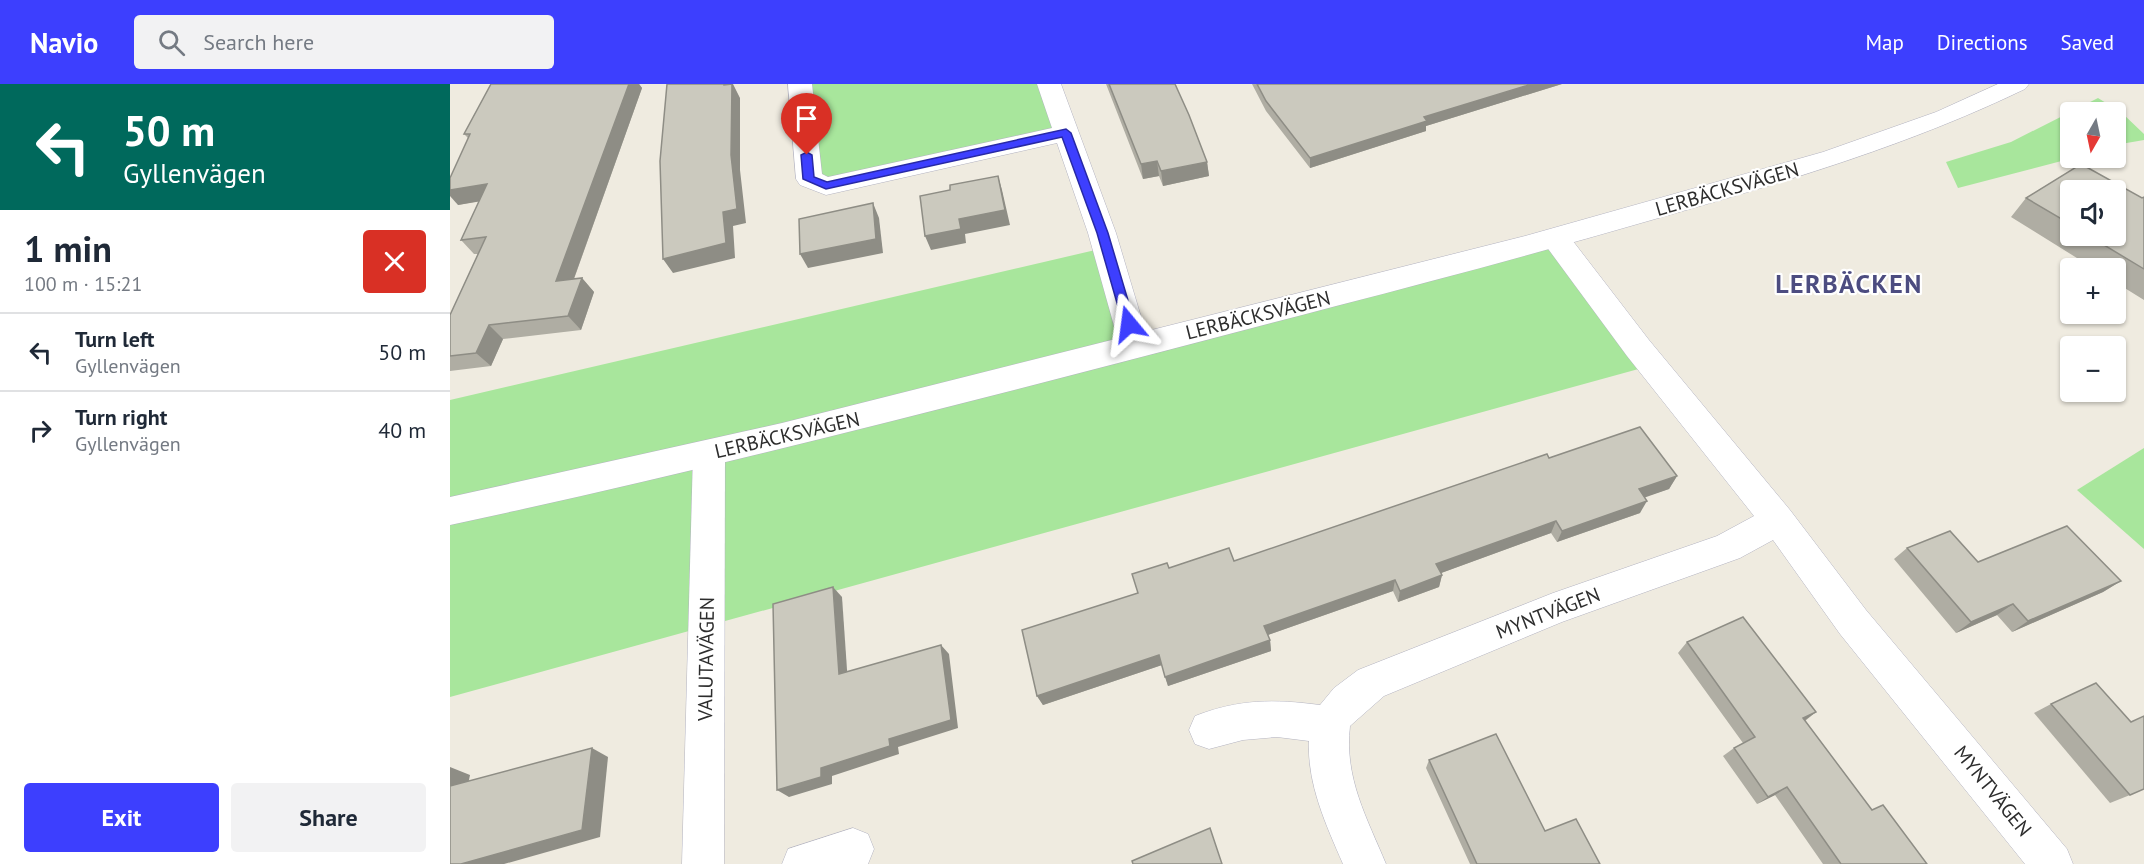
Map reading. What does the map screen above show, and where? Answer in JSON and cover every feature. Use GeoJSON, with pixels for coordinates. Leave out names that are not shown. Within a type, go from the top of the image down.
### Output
{"type":"FeatureCollection","features":[{"type":"Feature","properties":{"kind":"street"},"geometry":{"type":"LineString","coordinates":[[800,84],[809,179],[826,186],[1066,133]]}},
{"type":"Feature","properties":{"kind":"street"},"geometry":{"type":"LineString","coordinates":[[1049,84],[1102,233],[1135,346]]}},
{"type":"Feature","properties":{"kind":"street","name":"LERBÄCKSVÄGEN"},"geometry":{"type":"LineString","coordinates":[[450,512],[586,484],[1005,382],[1135,346],[1556,239],[1815,163],[1898,134],[2007,86]]}},
{"type":"Feature","properties":{"kind":"street","name":"MYNTVÄGEN"},"geometry":{"type":"LineString","coordinates":[[1556,239],[1638,348],[1778,520],[1853,622],[2052,864]]}},
{"type":"Feature","properties":{"kind":"street","name":"VALUTAVÄGEN"},"geometry":{"type":"LineString","coordinates":[[703,864],[709,453]]}},
{"type":"Feature","properties":{"kind":"street","name":"MYNTVÄGEN"},"geometry":{"type":"LineString","coordinates":[[1330,725],[1345,703],[1371,683],[1553,609],[1728,548],[1778,520]]}},
{"type":"Feature","properties":{"kind":"street"},"geometry":{"type":"LineString","coordinates":[[1209,730],[1243,722],[1277,718],[1330,725],[1330,765],[1338,797],[1365,864]]}},
{"type":"Feature","properties":{"kind":"street"},"geometry":{"type":"LineString","coordinates":[[803,864],[853,849]]}},
{"type":"Feature","properties":{"kind":"green space"},"geometry":{"type":"Polygon","coordinates":[[[797,84],[1045,84],[1062,134],[825,185],[797,84]]]}},
{"type":"Feature","properties":{"kind":"green space"},"geometry":{"type":"Polygon","coordinates":[[[2098,98],[2104,102],[2090,102],[2098,98]]]}},
{"type":"Feature","properties":{"kind":"green space"},"geometry":{"type":"Polygon","coordinates":[[[2060,117],[2060,161],[1958,188],[1946,162],[2011,142],[2060,117]]]}},
{"type":"Feature","properties":{"kind":"green space"},"geometry":{"type":"Polygon","coordinates":[[[2126,117],[2144,134],[2144,140],[2126,143],[2126,117]]]}},
{"type":"Feature","properties":{"kind":"green space"},"geometry":{"type":"Polygon","coordinates":[[[1556,239],[1653,365],[450,697],[450,400],[1104,248],[1132,345],[1556,239]]]}},
{"type":"Feature","properties":{"kind":"green space"},"geometry":{"type":"Polygon","coordinates":[[[2144,448],[2144,549],[2077,490],[2144,448]]]}},
{"type":"Feature","properties":{"kind":"building"},"geometry":{"type":"Polygon","coordinates":[[[491,84],[629,84],[556,281],[582,278],[568,316],[489,325],[476,353],[450,356],[450,315],[486,237],[461,240],[487,184],[450,190],[450,178],[470,134],[464,134],[491,84]]]}},
{"type":"Feature","properties":{"kind":"building"},"geometry":{"type":"Polygon","coordinates":[[[667,84],[732,84],[731,155],[737,209],[723,212],[726,243],[663,259],[660,161],[667,84]]]}},
{"type":"Feature","properties":{"kind":"building"},"geometry":{"type":"Polygon","coordinates":[[[1109,84],[1175,84],[1207,162],[1161,171],[1157,161],[1141,164],[1109,84]]]}},
{"type":"Feature","properties":{"kind":"building"},"geometry":{"type":"Polygon","coordinates":[[[1257,84],[1532,84],[1424,117],[1427,121],[1310,158],[1266,101],[1257,84]]]}},
{"type":"Feature","properties":{"kind":"building"},"geometry":{"type":"Polygon","coordinates":[[[2075,168],[2088,168],[2110,180],[2060,180],[2060,218],[2026,198],[2075,168]]]}},
{"type":"Feature","properties":{"kind":"building"},"geometry":{"type":"Polygon","coordinates":[[[998,176],[1005,210],[959,219],[961,229],[925,236],[920,196],[950,190],[950,185],[998,176]]]}},
{"type":"Feature","properties":{"kind":"building"},"geometry":{"type":"Polygon","coordinates":[[[2126,189],[2144,197],[2144,269],[2106,246],[2126,246],[2126,189]]]}},
{"type":"Feature","properties":{"kind":"building"},"geometry":{"type":"Polygon","coordinates":[[[873,203],[876,239],[800,254],[799,219],[873,203]]]}},
{"type":"Feature","properties":{"kind":"building"},"geometry":{"type":"Polygon","coordinates":[[[1640,427],[1677,476],[1639,489],[1647,501],[1562,531],[1556,521],[1436,564],[1442,575],[1400,591],[1395,580],[1264,626],[1270,640],[1165,677],[1159,655],[1037,696],[1022,630],[1138,593],[1132,574],[1167,563],[1169,568],[1229,548],[1234,561],[1547,454],[1549,458],[1640,427]]]}},
{"type":"Feature","properties":{"kind":"building"},"geometry":{"type":"Polygon","coordinates":[[[2067,526],[2121,581],[2028,621],[2013,604],[1971,622],[1907,548],[1950,531],[1978,562],[2067,526]]]}},
{"type":"Feature","properties":{"kind":"building"},"geometry":{"type":"Polygon","coordinates":[[[833,587],[839,674],[941,645],[951,720],[889,739],[890,746],[821,768],[821,777],[777,790],[773,604],[833,587]]]}},
{"type":"Feature","properties":{"kind":"building"},"geometry":{"type":"Polygon","coordinates":[[[1743,617],[1816,712],[1803,718],[1872,810],[1883,805],[1927,864],[1841,864],[1787,787],[1768,797],[1734,748],[1755,737],[1687,642],[1743,617]]]}},
{"type":"Feature","properties":{"kind":"building"},"geometry":{"type":"Polygon","coordinates":[[[2096,683],[2131,722],[2144,716],[2144,789],[2130,795],[2051,704],[2096,683]]]}},
{"type":"Feature","properties":{"kind":"building"},"geometry":{"type":"Polygon","coordinates":[[[1496,734],[1545,831],[1576,819],[1600,864],[1477,864],[1429,760],[1496,734]]]}},
{"type":"Feature","properties":{"kind":"building"},"geometry":{"type":"Polygon","coordinates":[[[592,748],[582,830],[461,864],[450,864],[450,786],[592,748]]]}},
{"type":"Feature","properties":{"kind":"building"},"geometry":{"type":"Polygon","coordinates":[[[1210,828],[1222,864],[1133,864],[1132,861],[1210,828]]]}},
{"type":"Feature","properties":{"kind":"district","name":"LERBÄCKEN"},"geometry":{"type":"Point","coordinates":[1849,283]}},
{"type":"Feature","properties":{"kind":"route"},"geometry":{"type":"LineString","coordinates":[[807,155],[809,179],[826,186],[1066,133],[1102,233],[1129,324]]}}]}
